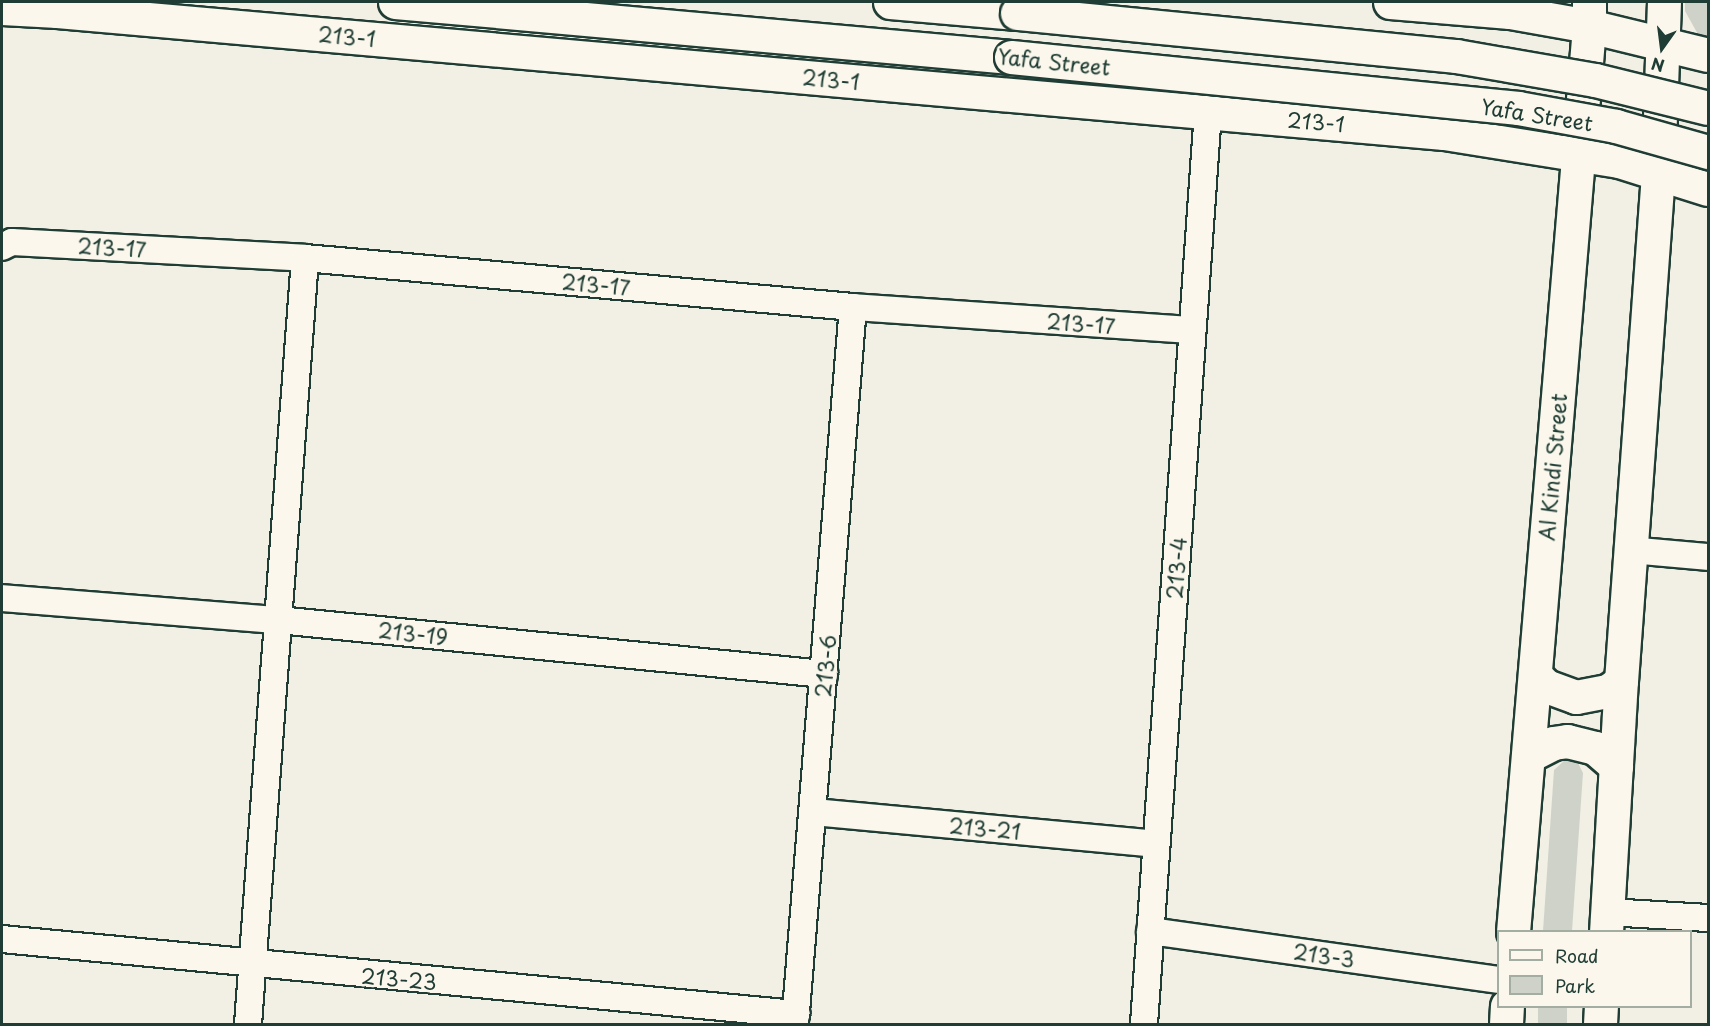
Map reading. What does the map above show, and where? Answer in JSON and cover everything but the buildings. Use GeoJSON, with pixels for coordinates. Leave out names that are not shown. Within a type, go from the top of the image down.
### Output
{"type":"FeatureCollection","features":[{"type":"Feature","properties":{"kind":"main road","name":"Yafa Street"},"geometry":{"type":"LineString","coordinates":[[395,2],[1011,57],[1518,108],[1616,126],[1708,152]]}},
{"type":"Feature","properties":{"kind":"main road","name":"Yafa Street"},"geometry":{"type":"LineString","coordinates":[[890,2],[1467,58],[1596,80],[1708,108]]}},
{"type":"Feature","properties":{"kind":"main road"},"geometry":{"type":"LineString","coordinates":[[1390,2],[1510,12],[1589,14],[1665,45],[1708,56]]}},
{"type":"Feature","properties":{"kind":"main road"},"geometry":{"type":"LineString","coordinates":[[1606,922],[1630,550],[1658,173],[1665,45],[1664,2]]}},
{"type":"Feature","properties":{"kind":"main road","name":"213-1"},"geometry":{"type":"LineString","coordinates":[[2,8],[1444,133],[1578,154],[1658,173],[1708,189]]}},
{"type":"Feature","properties":{"kind":"main road","name":"Al Kindi Street"},"geometry":{"type":"LineString","coordinates":[[1513,930],[1589,14]]}},
{"type":"Feature","properties":{"kind":"main road"},"geometry":{"type":"LineString","coordinates":[[1535,675],[1546,686],[1576,697],[1608,691],[1621,681]]}},
{"type":"Feature","properties":{"kind":"main road"},"geometry":{"type":"LineString","coordinates":[[1528,756],[1553,742],[1567,741],[1595,748],[1616,766]]}},
{"type":"Feature","properties":{"kind":"main road"},"geometry":{"type":"LineString","coordinates":[[1506,1024],[1507,1008]]}},
{"type":"Feature","properties":{"kind":"main road"},"geometry":{"type":"LineString","coordinates":[[1600,1024],[1601,1008]]}},
{"type":"Feature","properties":{"kind":"street","name":"213-4"},"geometry":{"type":"LineString","coordinates":[[1144,1024],[1208,112]]}},
{"type":"Feature","properties":{"kind":"street","name":"213-17"},"geometry":{"type":"LineString","coordinates":[[2,247],[12,242],[305,258],[853,307],[1192,330]]}},
{"type":"Feature","properties":{"kind":"street"},"geometry":{"type":"LineString","coordinates":[[248,1024],[305,258]]}},
{"type":"Feature","properties":{"kind":"street","name":"213-6"},"geometry":{"type":"LineString","coordinates":[[796,1019],[853,307]]}},
{"type":"Feature","properties":{"kind":"street"},"geometry":{"type":"LineString","coordinates":[[1630,550],[1708,557]]}},
{"type":"Feature","properties":{"kind":"street","name":"213-19"},"geometry":{"type":"LineString","coordinates":[[2,598],[278,620],[824,674]]}},
{"type":"Feature","properties":{"kind":"street","name":"213-21"},"geometry":{"type":"LineString","coordinates":[[813,812],[1156,844]]}},
{"type":"Feature","properties":{"kind":"street"},"geometry":{"type":"LineString","coordinates":[[1606,922],[1708,918]]}},
{"type":"Feature","properties":{"kind":"street","name":"213-3"},"geometry":{"type":"LineString","coordinates":[[1150,931],[1497,980]]}},
{"type":"Feature","properties":{"kind":"street","name":"213-23"},"geometry":{"type":"LineString","coordinates":[[2,939],[796,1019]]}},
{"type":"Feature","properties":{"kind":"green space"},"geometry":{"type":"Polygon","coordinates":[[[1685,2],[1708,2],[1708,40],[1700,38],[1685,11],[1685,2]]]}},
{"type":"Feature","properties":{"kind":"green space"},"geometry":{"type":"Polygon","coordinates":[[[1565,760],[1578,763],[1583,773],[1572,930],[1543,930],[1554,770],[1565,760]]]}},
{"type":"Feature","properties":{"kind":"green space"},"geometry":{"type":"Polygon","coordinates":[[[1538,1008],[1567,1008],[1567,1024],[1538,1024],[1538,1008]]]}}]}
